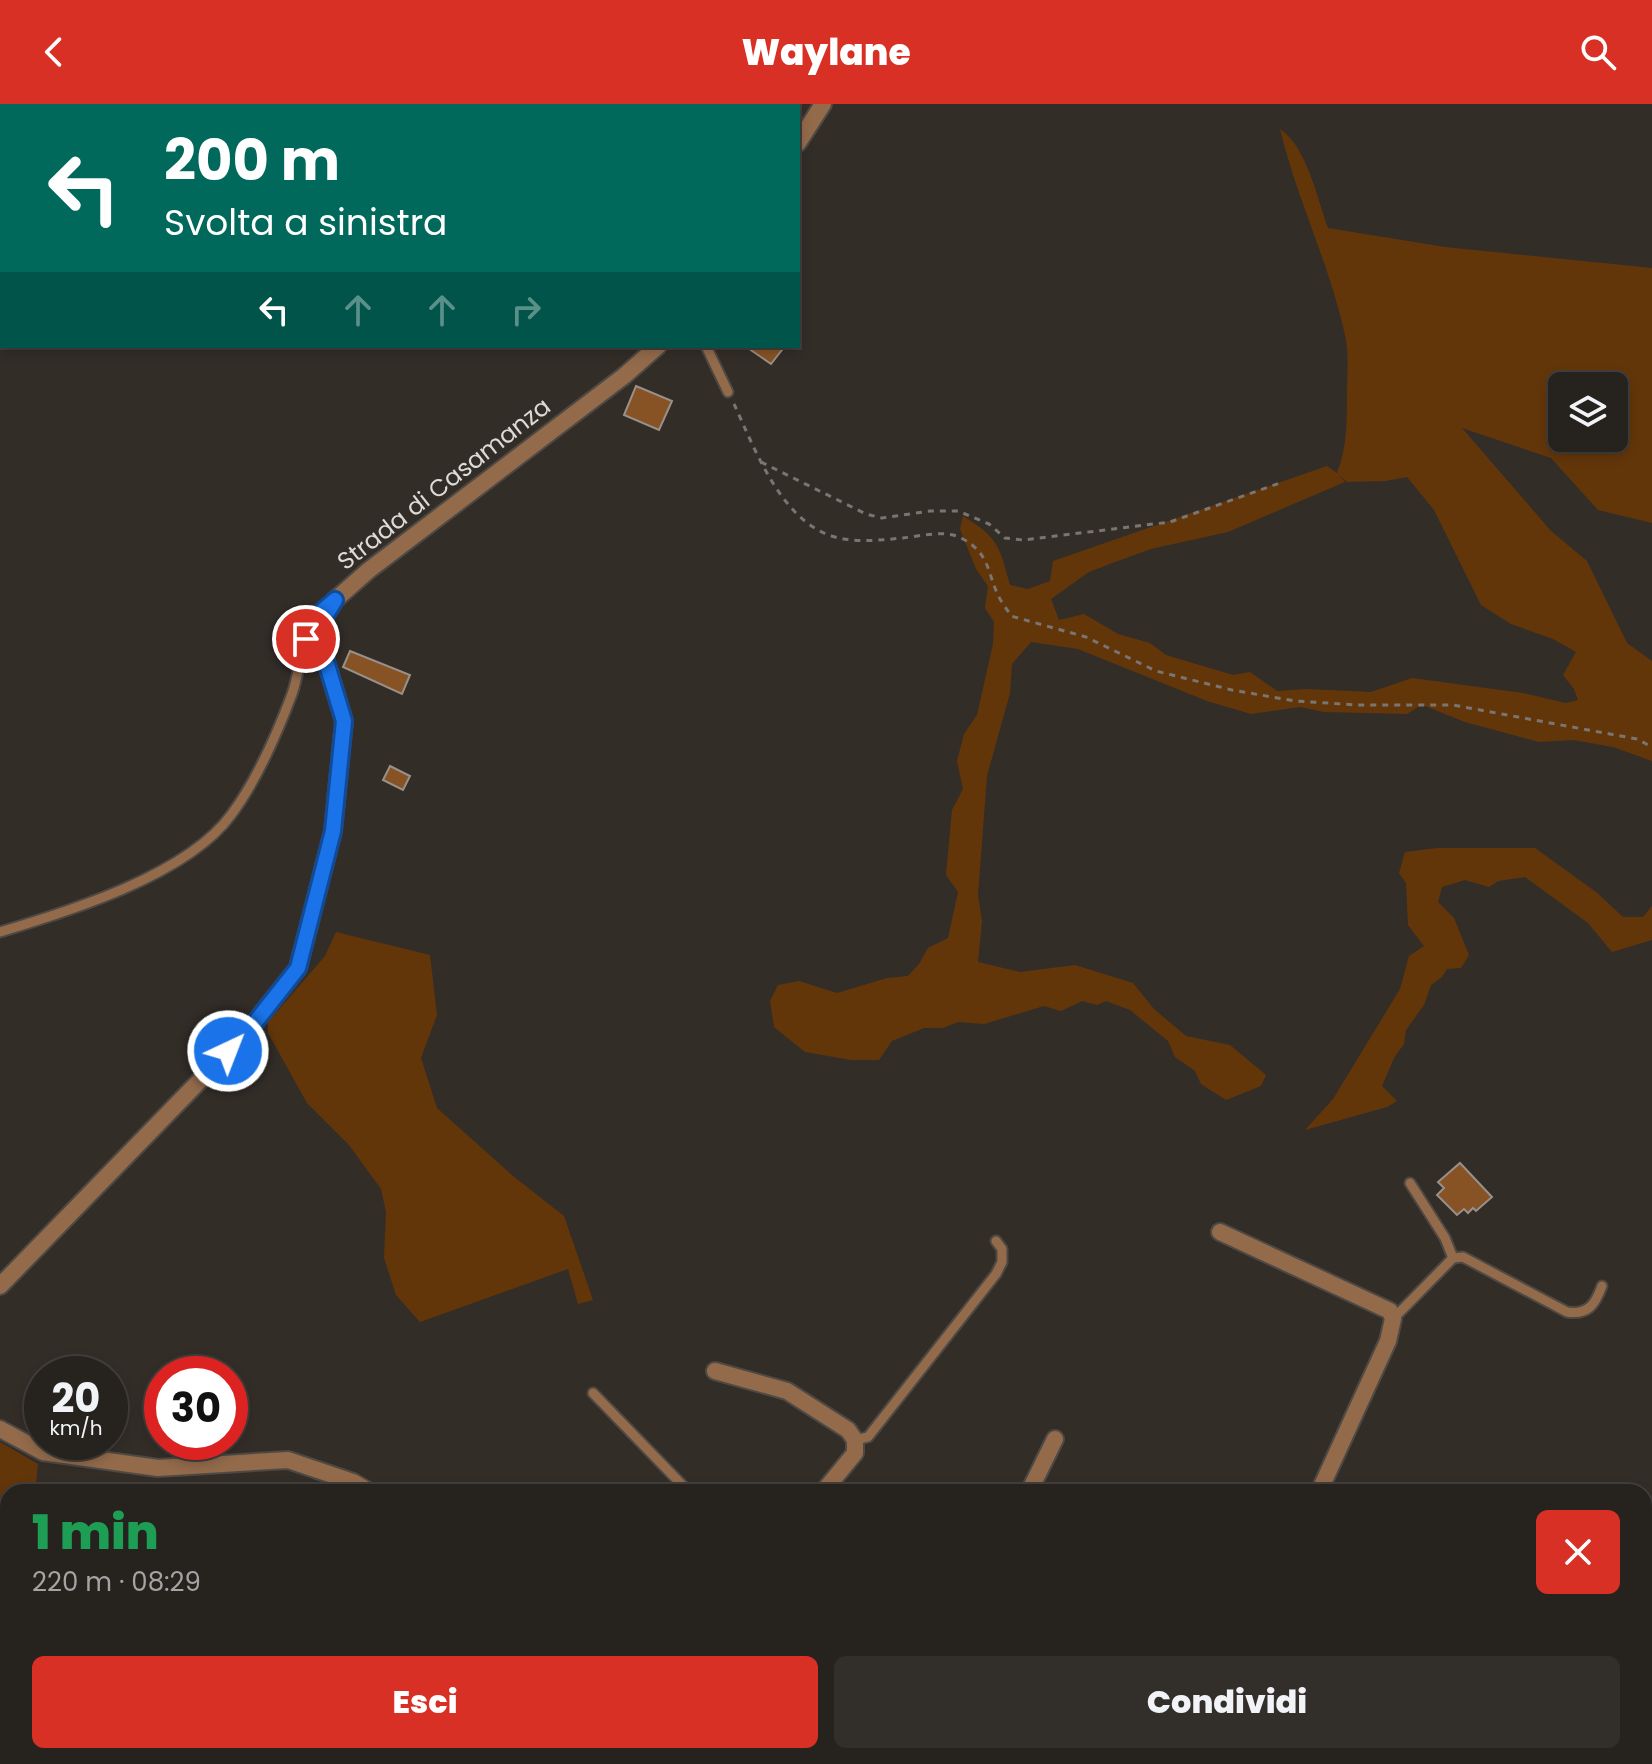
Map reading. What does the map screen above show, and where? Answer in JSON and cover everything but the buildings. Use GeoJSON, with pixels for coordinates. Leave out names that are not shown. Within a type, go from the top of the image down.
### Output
{"type":"FeatureCollection","features":[{"type":"Feature","properties":{"kind":"street"},"geometry":{"type":"LineString","coordinates":[[800,140],[823,104]]}},
{"type":"Feature","properties":{"kind":"street","name":"Strada di Casamanza"},"geometry":{"type":"LineString","coordinates":[[0,1286],[249,1030],[298,968],[333,831],[344,721],[321,645],[322,621],[335,600],[369,570],[624,376],[656,348]]}},
{"type":"Feature","properties":{"kind":"street"},"geometry":{"type":"LineString","coordinates":[[1220,1232],[1390,1311],[1393,1319],[1388,1341],[1323,1484]]}},
{"type":"Feature","properties":{"kind":"street"},"geometry":{"type":"LineString","coordinates":[[715,1371],[787,1391],[848,1430],[855,1440],[855,1453],[830,1484]]}},
{"type":"Feature","properties":{"kind":"street"},"geometry":{"type":"LineString","coordinates":[[0,1429],[43,1452],[158,1468],[288,1460],[356,1484]]}},
{"type":"Feature","properties":{"kind":"street"},"geometry":{"type":"LineString","coordinates":[[1033,1484],[1055,1439]]}},
{"type":"Feature","properties":{"kind":"lane"},"geometry":{"type":"LineString","coordinates":[[707,348],[728,392]]}},
{"type":"Feature","properties":{"kind":"lane"},"geometry":{"type":"LineString","coordinates":[[0,932],[144,879],[195,850],[231,816],[260,765],[293,692],[306,639],[315,617],[335,600]]}},
{"type":"Feature","properties":{"kind":"lane"},"geometry":{"type":"LineString","coordinates":[[1410,1183],[1445,1238],[1453,1258]]}},
{"type":"Feature","properties":{"kind":"lane"},"geometry":{"type":"LineString","coordinates":[[855,1440],[868,1437],[996,1274],[1002,1262],[1002,1249],[996,1241]]}},
{"type":"Feature","properties":{"kind":"lane"},"geometry":{"type":"LineString","coordinates":[[1393,1319],[1453,1258],[1463,1257],[1567,1312],[1580,1314],[1590,1308],[1602,1286]]}},
{"type":"Feature","properties":{"kind":"lane"},"geometry":{"type":"LineString","coordinates":[[593,1393],[681,1484]]}},
{"type":"Feature","properties":{"kind":"path"},"geometry":{"type":"LineString","coordinates":[[728,392],[774,486],[802,519],[833,537],[868,541],[943,534],[962,537],[990,566],[997,594],[1011,616],[1086,637],[1156,671],[1232,690],[1295,701],[1358,705],[1453,705],[1637,739],[1652,747]]}},
{"type":"Feature","properties":{"kind":"path"},"geometry":{"type":"LineString","coordinates":[[761,462],[866,514],[882,518],[930,511],[958,511],[989,524],[1005,538],[1023,540],[1170,522],[1280,483]]}},
{"type":"Feature","properties":{"kind":"shaded area"},"geometry":{"type":"Polygon","coordinates":[[[1280,129],[1304,160],[1328,228],[1445,247],[1652,268],[1652,523],[1598,510],[1551,458],[1462,428],[1551,531],[1587,561],[1627,643],[1652,661],[1652,761],[1613,747],[1573,740],[1539,742],[1465,722],[1425,706],[1407,714],[1324,712],[1300,707],[1251,714],[1207,701],[1078,649],[1031,642],[1012,664],[1010,693],[987,776],[978,895],[982,921],[978,962],[1020,972],[1075,965],[1133,983],[1154,1009],[1186,1036],[1230,1045],[1266,1075],[1261,1086],[1226,1100],[1201,1084],[1195,1071],[1175,1057],[1168,1041],[1130,1010],[1106,1001],[1097,1005],[1082,1001],[1061,1011],[1044,1006],[984,1024],[958,1022],[943,1028],[924,1028],[892,1041],[879,1060],[851,1060],[805,1052],[774,1027],[770,1001],[778,985],[799,981],[837,993],[887,978],[908,976],[928,948],[948,938],[958,892],[946,875],[952,810],[963,789],[957,761],[964,734],[977,715],[993,644],[994,622],[985,608],[988,586],[976,569],[960,529],[963,516],[996,544],[1010,585],[1028,589],[1050,581],[1053,561],[1327,466],[1337,473],[1346,425],[1346,340],[1332,286],[1295,182],[1280,129]],[[1339,475],[1345,482],[1228,532],[1151,549],[1089,572],[1051,599],[1059,620],[1084,614],[1118,634],[1150,643],[1166,655],[1233,675],[1250,672],[1277,691],[1371,692],[1412,678],[1523,693],[1566,703],[1578,700],[1563,675],[1576,652],[1553,639],[1511,624],[1481,605],[1434,510],[1407,477],[1347,482],[1339,475]]]}},
{"type":"Feature","properties":{"kind":"shaded area"},"geometry":{"type":"Polygon","coordinates":[[[1437,848],[1535,848],[1596,892],[1623,917],[1643,917],[1652,906],[1652,940],[1612,952],[1588,923],[1525,877],[1498,881],[1489,887],[1465,880],[1442,887],[1438,902],[1454,918],[1469,955],[1461,968],[1447,969],[1431,985],[1424,1005],[1406,1030],[1404,1044],[1395,1056],[1382,1086],[1397,1101],[1387,1107],[1305,1130],[1333,1099],[1400,989],[1409,956],[1424,946],[1408,925],[1406,883],[1399,873],[1405,852],[1437,848]]]}},
{"type":"Feature","properties":{"kind":"shaded area"},"geometry":{"type":"Polygon","coordinates":[[[336,932],[430,955],[437,1015],[421,1058],[437,1108],[513,1176],[564,1216],[593,1300],[578,1304],[568,1269],[420,1322],[396,1295],[384,1258],[386,1212],[381,1189],[349,1145],[307,1103],[268,1033],[268,1022],[325,956],[336,932]]]}},
{"type":"Feature","properties":{"kind":"shaded area"},"geometry":{"type":"Polygon","coordinates":[[[0,1442],[24,1456],[24,1460],[38,1464],[36,1484],[0,1484],[0,1442]]]}},
{"type":"Feature","properties":{"kind":"route"},"geometry":{"type":"LineString","coordinates":[[228,1051],[249,1030],[298,968],[333,831],[344,721],[321,645],[322,621],[335,600],[315,617],[306,639]]}}]}
